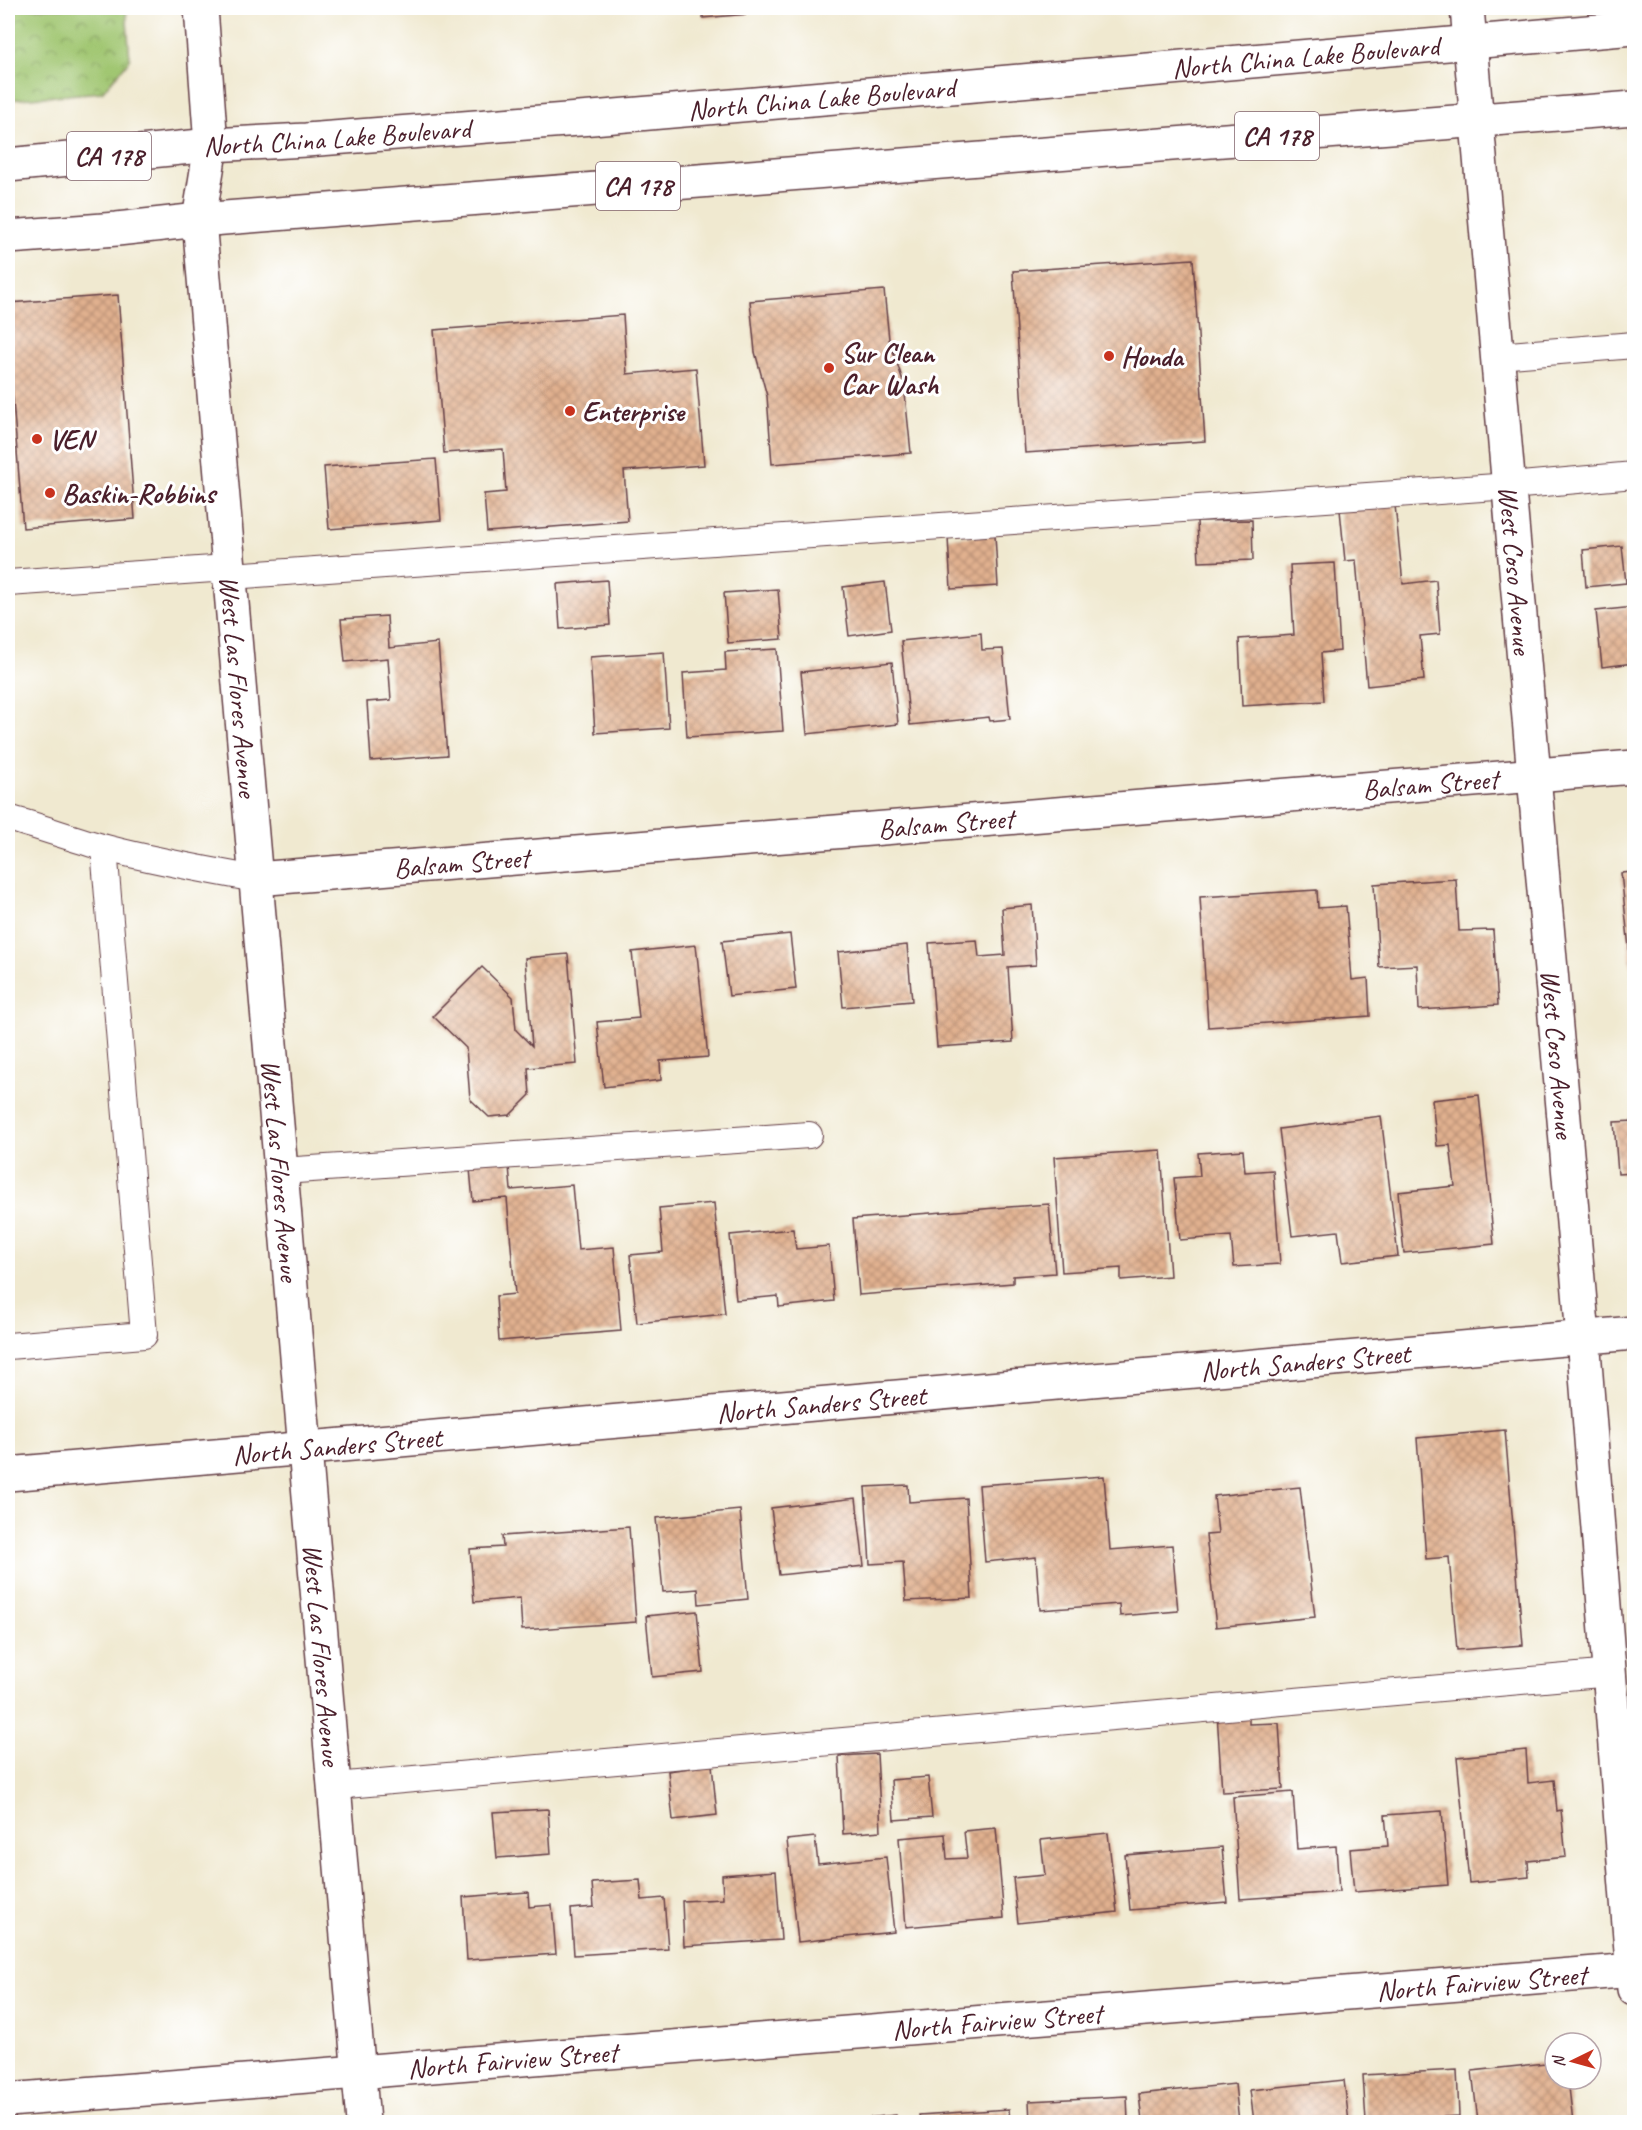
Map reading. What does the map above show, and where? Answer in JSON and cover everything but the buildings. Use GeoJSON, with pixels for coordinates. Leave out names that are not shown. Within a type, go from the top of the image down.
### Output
{"type":"FeatureCollection","features":[{"type":"Feature","properties":{"kind":"street","name":"West Las Flores Avenue"},"geometry":{"type":"LineString","coordinates":[[201,8],[210,145],[199,220],[363,2122]]}},
{"type":"Feature","properties":{"kind":"street","name":"West Coso Avenue"},"geometry":{"type":"LineString","coordinates":[[1467,8],[1583,1337],[1634,1976]]}},
{"type":"Feature","properties":{"kind":"street","name":"North China Lake Boulevard"},"geometry":{"type":"LineString","coordinates":[[8,165],[210,145],[592,118],[1635,28]]}},
{"type":"Feature","properties":{"kind":"street","name":"CA 178"},"geometry":{"type":"LineString","coordinates":[[8,237],[199,220],[1635,108]]}},
{"type":"Feature","properties":{"kind":"street","name":"Balsam Street"},"geometry":{"type":"LineString","coordinates":[[256,879],[1635,767]]}},
{"type":"Feature","properties":{"kind":"street","name":"North Sanders Street"},"geometry":{"type":"LineString","coordinates":[[8,1474],[1635,1333]]}},
{"type":"Feature","properties":{"kind":"street","name":"North Fairview Street"},"geometry":{"type":"LineString","coordinates":[[8,2100],[359,2071],[1634,1976]]}},
{"type":"Feature","properties":{"kind":"lane"},"geometry":{"type":"LineString","coordinates":[[1497,356],[1635,345]]}},
{"type":"Feature","properties":{"kind":"lane"},"geometry":{"type":"LineString","coordinates":[[8,583],[213,569],[230,576],[1510,486],[1635,475]]}},
{"type":"Feature","properties":{"kind":"lane"},"geometry":{"type":"LineString","coordinates":[[8,818],[105,848],[192,868],[256,879]]}},
{"type":"Feature","properties":{"kind":"lane"},"geometry":{"type":"LineString","coordinates":[[8,1347],[144,1335],[105,848]]}},
{"type":"Feature","properties":{"kind":"lane"},"geometry":{"type":"LineString","coordinates":[[282,1171],[809,1135]]}},
{"type":"Feature","properties":{"kind":"lane"},"geometry":{"type":"LineString","coordinates":[[335,1786],[1611,1673]]}},
{"type":"Feature","properties":{"kind":"green space"},"geometry":{"type":"Polygon","coordinates":[[[8,8],[126,8],[130,60],[102,92],[8,100],[8,8]]]}},
{"type":"Feature","properties":{"kind":"place","name":"Honda"},"geometry":{"type":"Point","coordinates":[1109,356]}},
{"type":"Feature","properties":{"kind":"place","name":"Sur Clean Car Wash"},"geometry":{"type":"Point","coordinates":[829,368]}},
{"type":"Feature","properties":{"kind":"place","name":"Enterprise"},"geometry":{"type":"Point","coordinates":[570,411]}},
{"type":"Feature","properties":{"kind":"place","name":"VEN"},"geometry":{"type":"Point","coordinates":[37,439]}},
{"type":"Feature","properties":{"kind":"place","name":"Baskin-Robbins"},"geometry":{"type":"Point","coordinates":[50,493]}}]}
